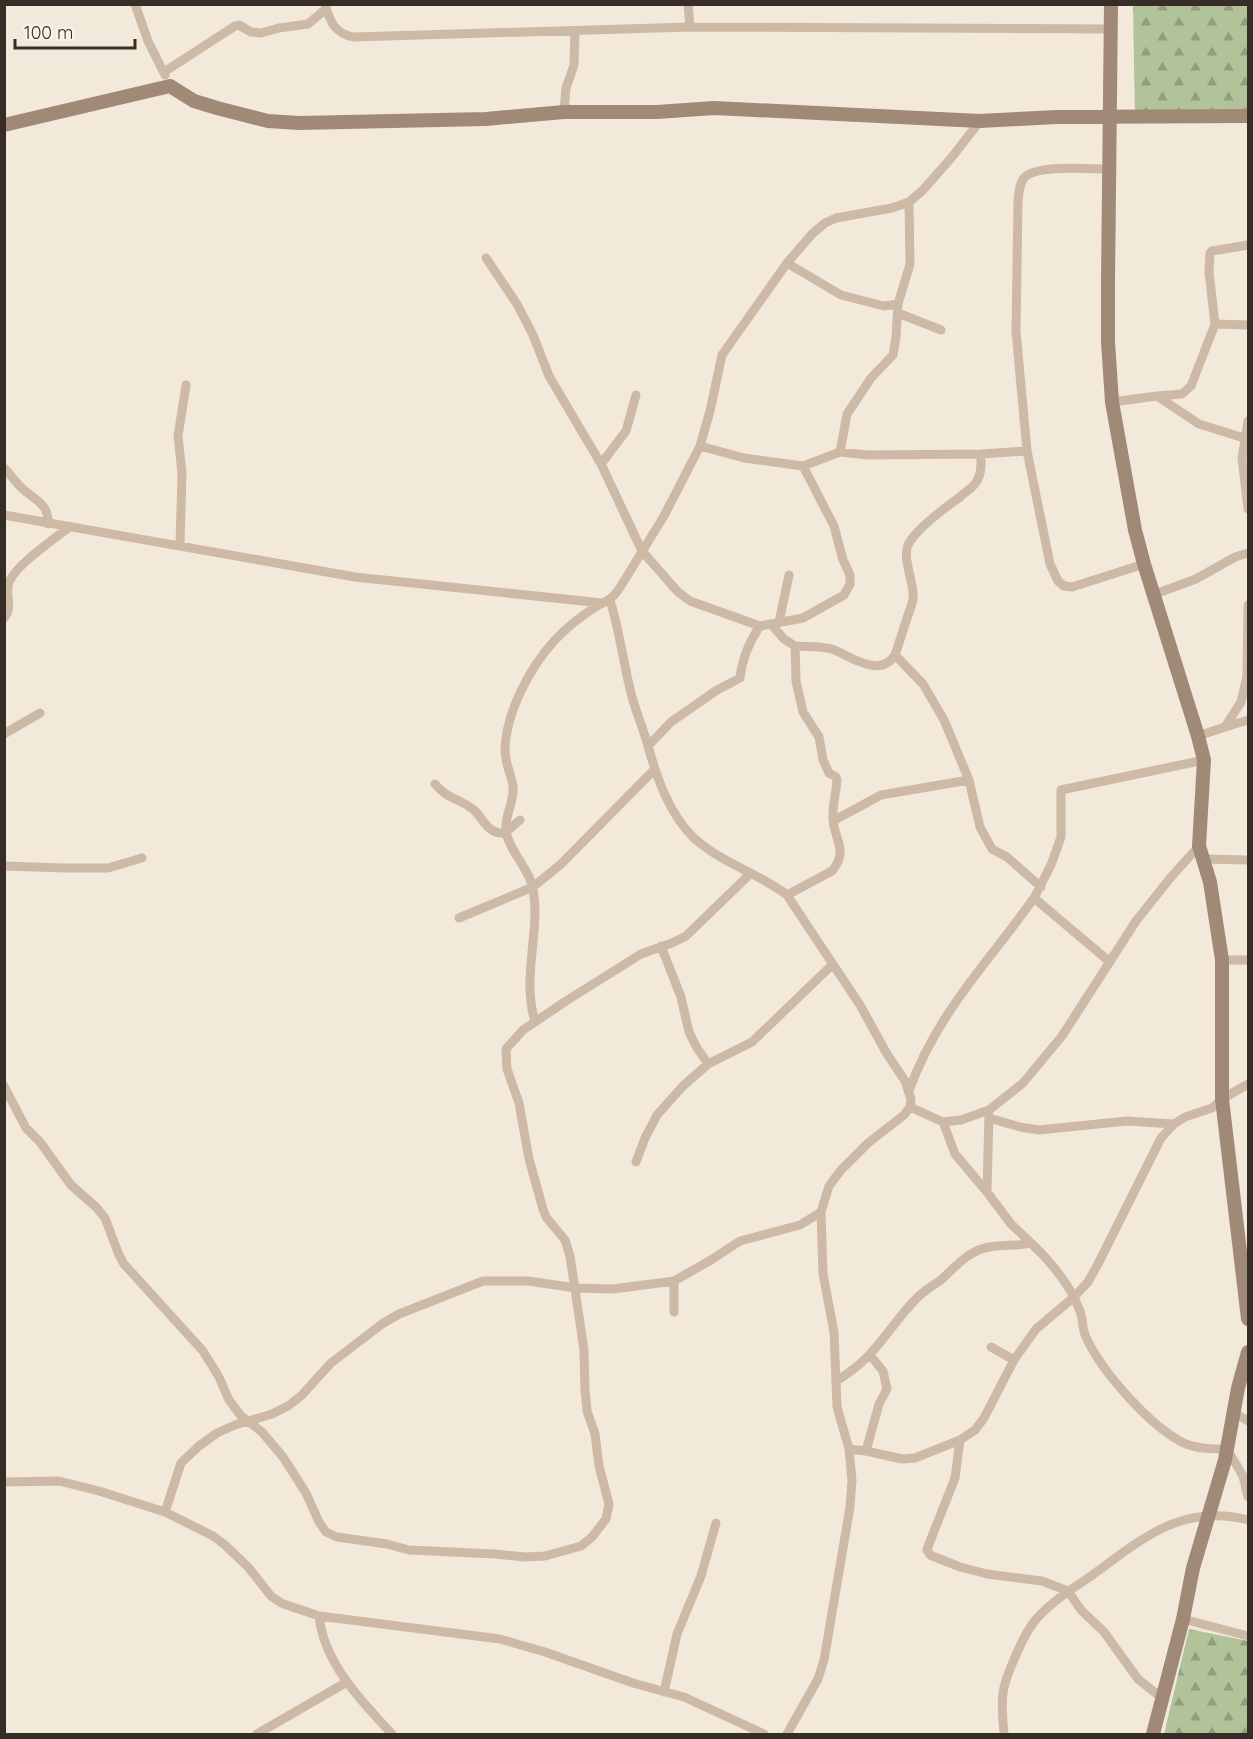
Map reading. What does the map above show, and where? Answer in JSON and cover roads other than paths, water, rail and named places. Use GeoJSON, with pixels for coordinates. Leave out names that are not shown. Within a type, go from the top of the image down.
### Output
{"type":"FeatureCollection","features":[{"type":"Feature","properties":{"kind":"street"},"geometry":{"type":"LineString","coordinates":[[135,4],[148,41],[170,86],[194,101],[242,115],[282,123],[486,119],[564,112],[657,112],[714,108],[980,121],[1050,117],[1248,116]]}},
{"type":"Feature","properties":{"kind":"street"},"geometry":{"type":"LineString","coordinates":[[688,4],[690,27]]}},
{"type":"Feature","properties":{"kind":"street"},"geometry":{"type":"LineString","coordinates":[[1111,4],[1108,332],[1112,402],[1135,530],[1204,759],[1202,852],[1210,882],[1222,960],[1222,1099],[1248,1319]]}},
{"type":"Feature","properties":{"kind":"street"},"geometry":{"type":"LineString","coordinates":[[164,72],[235,26],[239,25],[251,32],[261,33],[308,24],[326,7],[336,31],[354,37],[690,27],[1111,29]]}},
{"type":"Feature","properties":{"kind":"street"},"geometry":{"type":"LineString","coordinates":[[564,112],[566,88],[574,65],[575,32]]}},
{"type":"Feature","properties":{"kind":"street"},"geometry":{"type":"LineString","coordinates":[[4,125],[170,86]]}},
{"type":"Feature","properties":{"kind":"street"},"geometry":{"type":"LineString","coordinates":[[535,1021],[530,989],[535,921],[533,888],[506,832],[513,786],[505,749],[520,692],[540,659],[555,640],[574,621],[606,601],[664,516],[700,446],[722,355],[787,263],[806,240],[825,223],[836,218],[892,208],[909,202],[923,190],[952,157],[980,121]]}},
{"type":"Feature","properties":{"kind":"street"},"geometry":{"type":"LineString","coordinates":[[1109,169],[1043,169],[1024,177],[1020,187],[1016,331],[1027,451],[1050,564],[1058,581],[1064,586],[1072,587],[1144,564]]}},
{"type":"Feature","properties":{"kind":"street"},"geometry":{"type":"LineString","coordinates":[[840,452],[847,414],[871,378],[893,355],[898,308],[910,264],[909,202]]}},
{"type":"Feature","properties":{"kind":"street"},"geometry":{"type":"LineString","coordinates":[[1112,402],[1182,394],[1191,386],[1215,324],[1209,272],[1210,253],[1248,245]]}},
{"type":"Feature","properties":{"kind":"street"},"geometry":{"type":"LineString","coordinates":[[486,258],[517,304],[533,335],[549,376],[601,464],[642,551],[678,592],[690,601],[760,626],[803,618],[838,600],[848,590],[851,580],[840,552],[834,526],[803,465]]}},
{"type":"Feature","properties":{"kind":"street"},"geometry":{"type":"LineString","coordinates":[[787,263],[841,295],[898,308],[941,330]]}},
{"type":"Feature","properties":{"kind":"street"},"geometry":{"type":"LineString","coordinates":[[1215,324],[1248,325]]}},
{"type":"Feature","properties":{"kind":"street"},"geometry":{"type":"LineString","coordinates":[[180,546],[182,473],[178,436],[186,385]]}},
{"type":"Feature","properties":{"kind":"street"},"geometry":{"type":"LineString","coordinates":[[601,464],[626,431],[636,395]]}},
{"type":"Feature","properties":{"kind":"street"},"geometry":{"type":"LineString","coordinates":[[1157,396],[1208,428],[1244,438]]}},
{"type":"Feature","properties":{"kind":"street"},"geometry":{"type":"LineString","coordinates":[[1248,421],[1244,438],[1243,466],[1248,509]]}},
{"type":"Feature","properties":{"kind":"street"},"geometry":{"type":"LineString","coordinates":[[700,446],[744,458],[803,465],[840,452],[868,455],[981,454],[1027,451]]}},
{"type":"Feature","properties":{"kind":"street"},"geometry":{"type":"LineString","coordinates":[[789,575],[775,623],[784,639],[795,646],[830,648],[860,663],[874,665],[888,663],[895,655],[914,600],[906,552],[908,545],[912,538],[941,511],[975,485],[980,473],[981,454]]}},
{"type":"Feature","properties":{"kind":"street"},"geometry":{"type":"LineString","coordinates":[[4,468],[24,490],[44,506],[48,524]]}},
{"type":"Feature","properties":{"kind":"street"},"geometry":{"type":"LineString","coordinates":[[4,515],[355,577],[606,601]]}},
{"type":"Feature","properties":{"kind":"street"},"geometry":{"type":"LineString","coordinates":[[4,618],[10,609],[8,584],[16,572],[68,528]]}},
{"type":"Feature","properties":{"kind":"street"},"geometry":{"type":"LineString","coordinates":[[1155,594],[1196,579],[1235,557],[1248,553]]}},
{"type":"Feature","properties":{"kind":"street"},"geometry":{"type":"LineString","coordinates":[[606,601],[654,770],[670,804],[696,840],[787,895],[860,1005],[909,1090],[911,1099],[910,1107],[904,1115],[855,1155],[841,1170],[829,1186],[821,1212],[822,1254],[834,1332],[838,1414],[849,1449],[852,1481],[850,1507],[824,1660],[818,1679],[787,1734]]}},
{"type":"Feature","properties":{"kind":"street"},"geometry":{"type":"LineString","coordinates":[[1225,727],[1241,702],[1245,691],[1248,605]]}},
{"type":"Feature","properties":{"kind":"street"},"geometry":{"type":"LineString","coordinates":[[648,746],[670,722],[717,690],[741,678],[741,666],[751,639],[760,626]]}},
{"type":"Feature","properties":{"kind":"street"},"geometry":{"type":"LineString","coordinates":[[787,895],[835,869],[840,846],[833,821],[837,778],[829,772],[819,737],[803,712],[796,681],[795,646]]}},
{"type":"Feature","properties":{"kind":"street"},"geometry":{"type":"LineString","coordinates":[[895,655],[923,684],[944,720],[969,780],[980,827],[992,849],[1007,857],[1041,887]]}},
{"type":"Feature","properties":{"kind":"street"},"geometry":{"type":"LineString","coordinates":[[4,734],[40,713]]}},
{"type":"Feature","properties":{"kind":"street"},"geometry":{"type":"LineString","coordinates":[[1198,736],[1248,720]]}},
{"type":"Feature","properties":{"kind":"street"},"geometry":{"type":"LineString","coordinates":[[909,1090],[924,1053],[941,1023],[967,984],[1041,887],[1061,837],[1061,790],[1204,759]]}},
{"type":"Feature","properties":{"kind":"street"},"geometry":{"type":"LineString","coordinates":[[459,918],[533,888],[561,864],[654,770]]}},
{"type":"Feature","properties":{"kind":"street"},"geometry":{"type":"LineString","coordinates":[[833,821],[881,795],[969,780]]}},
{"type":"Feature","properties":{"kind":"street"},"geometry":{"type":"LineString","coordinates":[[435,784],[444,793],[472,808],[487,826],[498,833],[506,832],[520,820]]}},
{"type":"Feature","properties":{"kind":"street"},"geometry":{"type":"LineString","coordinates":[[1202,852],[1248,860]]}},
{"type":"Feature","properties":{"kind":"street"},"geometry":{"type":"LineString","coordinates":[[910,1107],[943,1122],[989,1114],[1023,1083],[1062,1036],[1151,902],[1202,852]]}},
{"type":"Feature","properties":{"kind":"street"},"geometry":{"type":"LineString","coordinates":[[4,866],[108,868],[142,858]]}},
{"type":"Feature","properties":{"kind":"street"},"geometry":{"type":"LineString","coordinates":[[4,1086],[26,1128],[40,1142],[71,1185],[105,1218],[124,1264],[203,1351],[219,1377],[229,1400],[241,1416],[262,1432],[283,1457],[306,1493],[318,1522],[326,1532],[337,1537],[387,1544],[409,1550],[525,1557],[544,1556],[581,1546],[592,1537],[606,1519],[609,1504],[599,1466],[595,1434],[587,1411],[584,1350],[568,1247],[560,1233],[546,1217],[543,1209],[529,1159],[519,1103],[507,1069],[506,1052],[508,1046],[520,1032],[535,1021],[641,954],[672,943],[692,931],[750,874]]}},
{"type":"Feature","properties":{"kind":"street"},"geometry":{"type":"LineString","coordinates":[[1034,898],[1110,962]]}},
{"type":"Feature","properties":{"kind":"street"},"geometry":{"type":"LineString","coordinates":[[661,946],[681,997],[689,1032],[708,1064]]}},
{"type":"Feature","properties":{"kind":"street"},"geometry":{"type":"LineString","coordinates":[[1222,960],[1248,960]]}},
{"type":"Feature","properties":{"kind":"street"},"geometry":{"type":"LineString","coordinates":[[636,1162],[645,1138],[664,1106],[708,1064],[752,1042],[832,965]]}},
{"type":"Feature","properties":{"kind":"street"},"geometry":{"type":"LineString","coordinates":[[849,1449],[866,1450],[902,1459],[915,1458],[960,1440],[975,1430],[984,1418],[1014,1360],[1036,1329],[1088,1282],[1155,1147],[1174,1124],[1185,1117],[1212,1108],[1222,1099],[1248,1084]]}},
{"type":"Feature","properties":{"kind":"street"},"geometry":{"type":"LineString","coordinates":[[989,1114],[1020,1127],[1040,1130],[1127,1121],[1174,1124]]}},
{"type":"Feature","properties":{"kind":"street"},"geometry":{"type":"LineString","coordinates":[[987,1192],[989,1114]]}},
{"type":"Feature","properties":{"kind":"street"},"geometry":{"type":"LineString","coordinates":[[943,1122],[955,1154],[1011,1224],[1043,1253],[1074,1297],[1087,1340],[1106,1370],[1131,1400],[1184,1443],[1195,1447],[1227,1449]]}},
{"type":"Feature","properties":{"kind":"street"},"geometry":{"type":"LineString","coordinates":[[165,1512],[178,1471],[186,1457],[217,1433],[288,1407],[331,1363],[391,1319],[483,1281],[528,1281],[576,1288],[613,1289],[674,1281],[740,1241],[800,1225],[821,1212]]}},
{"type":"Feature","properties":{"kind":"street"},"geometry":{"type":"LineString","coordinates":[[836,1381],[854,1370],[870,1355],[916,1299],[972,1254],[997,1245],[1031,1243]]}},
{"type":"Feature","properties":{"kind":"street"},"geometry":{"type":"LineString","coordinates":[[674,1281],[674,1312]]}},
{"type":"Feature","properties":{"kind":"street"},"geometry":{"type":"LineString","coordinates":[[991,1347],[1014,1360]]}},
{"type":"Feature","properties":{"kind":"street"},"geometry":{"type":"LineString","coordinates":[[1153,1734],[1183,1619],[1193,1568],[1227,1449],[1233,1412],[1248,1352]]}},
{"type":"Feature","properties":{"kind":"street"},"geometry":{"type":"LineString","coordinates":[[866,1450],[879,1404],[887,1389],[883,1371],[870,1355]]}},
{"type":"Feature","properties":{"kind":"street"},"geometry":{"type":"LineString","coordinates":[[1233,1412],[1248,1420]]}},
{"type":"Feature","properties":{"kind":"street"},"geometry":{"type":"LineString","coordinates":[[960,1440],[955,1478],[927,1550],[930,1555],[960,1567],[1006,1577],[1042,1581],[1068,1591],[1081,1610],[1104,1632],[1138,1679],[1163,1699]]}},
{"type":"Feature","properties":{"kind":"street"},"geometry":{"type":"LineString","coordinates":[[1227,1449],[1246,1478],[1248,1497]]}},
{"type":"Feature","properties":{"kind":"street"},"geometry":{"type":"LineString","coordinates":[[4,1482],[59,1481],[165,1512],[213,1536],[225,1545],[276,1600],[291,1608],[319,1616],[500,1639],[684,1697],[764,1734]]}},
{"type":"Feature","properties":{"kind":"street"},"geometry":{"type":"LineString","coordinates":[[1004,1734],[1003,1694],[1006,1681],[1033,1623],[1068,1591],[1168,1524],[1210,1514],[1248,1520]]}},
{"type":"Feature","properties":{"kind":"street"},"geometry":{"type":"LineString","coordinates":[[664,1692],[677,1634],[701,1576],[716,1523]]}},
{"type":"Feature","properties":{"kind":"street"},"geometry":{"type":"LineString","coordinates":[[319,1616],[321,1632],[348,1682],[365,1705],[392,1734]]}},
{"type":"Feature","properties":{"kind":"street"},"geometry":{"type":"LineString","coordinates":[[1183,1619],[1248,1636]]}},
{"type":"Feature","properties":{"kind":"street"},"geometry":{"type":"LineString","coordinates":[[256,1734],[348,1682]]}}]}
